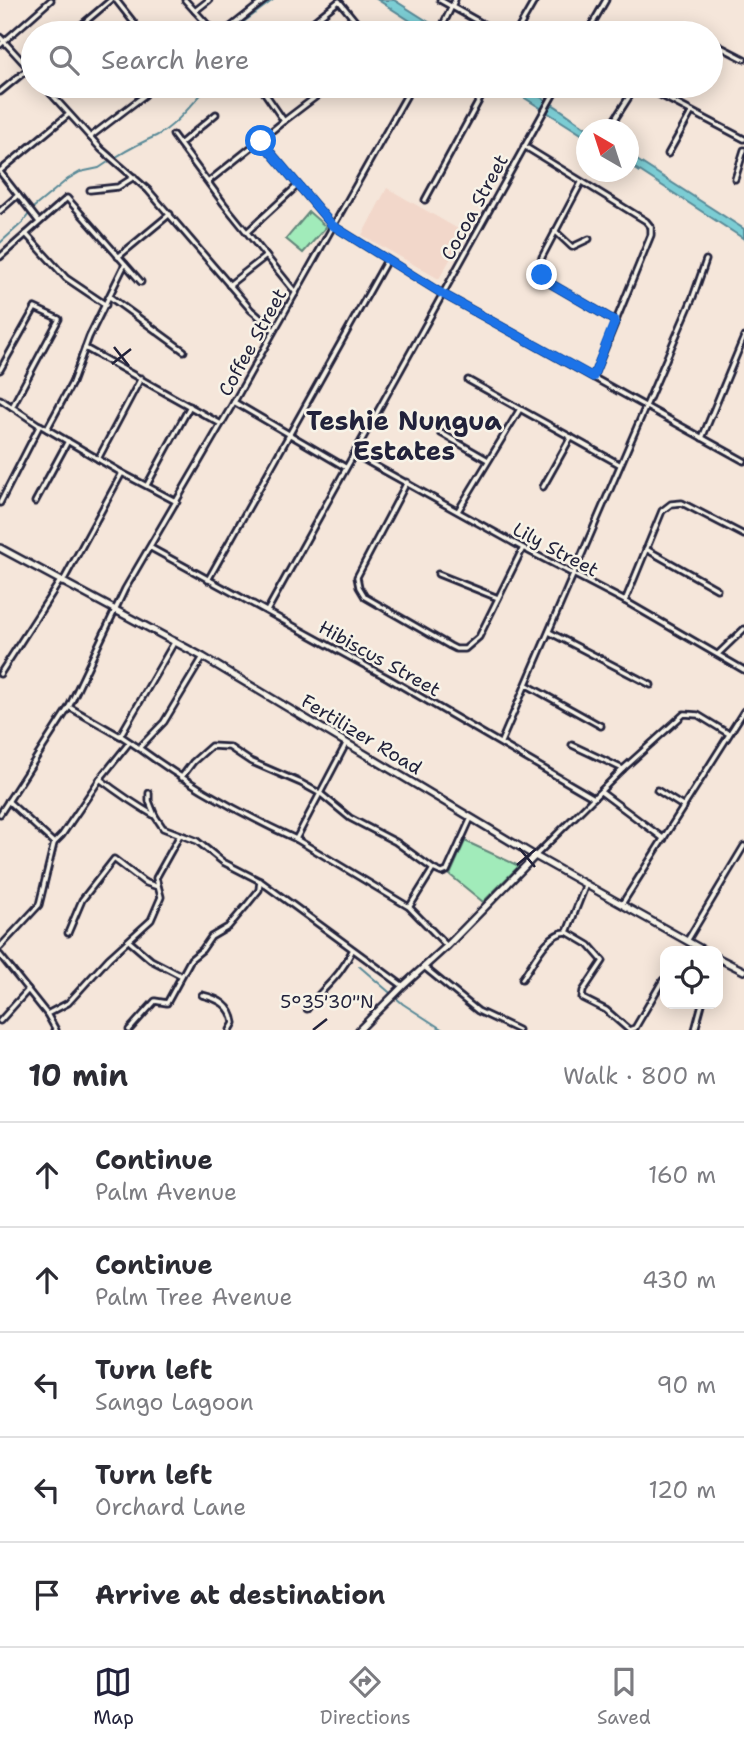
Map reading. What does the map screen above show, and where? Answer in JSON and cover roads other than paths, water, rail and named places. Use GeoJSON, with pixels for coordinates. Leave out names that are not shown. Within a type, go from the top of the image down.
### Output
{"type":"FeatureCollection","features":[{"type":"Feature","properties":{"kind":"street"},"geometry":{"type":"LineString","coordinates":[[28,21],[51,0]]}},
{"type":"Feature","properties":{"kind":"street"},"geometry":{"type":"LineString","coordinates":[[87,21],[114,0],[132,21]]}},
{"type":"Feature","properties":{"kind":"street"},"geometry":{"type":"LineString","coordinates":[[185,0],[204,21]]}},
{"type":"Feature","properties":{"kind":"street"},"geometry":{"type":"LineString","coordinates":[[195,11],[209,0]]}},
{"type":"Feature","properties":{"kind":"street"},"geometry":{"type":"LineString","coordinates":[[238,21],[265,0]]}},
{"type":"Feature","properties":{"kind":"street"},"geometry":{"type":"LineString","coordinates":[[440,0],[478,21]]}},
{"type":"Feature","properties":{"kind":"street"},"geometry":{"type":"LineString","coordinates":[[444,21],[455,0]]}},
{"type":"Feature","properties":{"kind":"street"},"geometry":{"type":"LineString","coordinates":[[523,21],[535,0]]}},
{"type":"Feature","properties":{"kind":"street"},"geometry":{"type":"LineString","coordinates":[[594,21],[606,0]]}},
{"type":"Feature","properties":{"kind":"street"},"geometry":{"type":"LineString","coordinates":[[314,21],[339,1],[355,21]]}},
{"type":"Feature","properties":{"kind":"street"},"geometry":{"type":"LineString","coordinates":[[0,45],[21,27]]}},
{"type":"Feature","properties":{"kind":"street"},"geometry":{"type":"LineString","coordinates":[[0,37],[21,57]]}},
{"type":"Feature","properties":{"kind":"street"},"geometry":{"type":"LineString","coordinates":[[723,48],[744,59]]}},
{"type":"Feature","properties":{"kind":"street"},"geometry":{"type":"LineString","coordinates":[[0,92],[21,75]]}},
{"type":"Feature","properties":{"kind":"street"},"geometry":{"type":"LineString","coordinates":[[55,98],[104,152],[134,177],[170,214],[229,285],[260,319],[274,330]]}},
{"type":"Feature","properties":{"kind":"street"},"geometry":{"type":"LineString","coordinates":[[90,137],[141,98]]}},
{"type":"Feature","properties":{"kind":"street"},"geometry":{"type":"LineString","coordinates":[[268,98],[284,121]]}},
{"type":"Feature","properties":{"kind":"street"},"geometry":{"type":"LineString","coordinates":[[208,182],[314,98]]}},
{"type":"Feature","properties":{"kind":"street","name":"Coffee Street"},"geometry":{"type":"LineString","coordinates":[[0,814],[69,706],[114,610],[405,98]]}},
{"type":"Feature","properties":{"kind":"street"},"geometry":{"type":"LineString","coordinates":[[425,200],[480,98]]}},
{"type":"Feature","properties":{"kind":"street","name":"Cocoa Street"},"geometry":{"type":"LineString","coordinates":[[267,611],[551,98]]}},
{"type":"Feature","properties":{"kind":"street"},"geometry":{"type":"LineString","coordinates":[[615,119],[628,98]]}},
{"type":"Feature","properties":{"kind":"street"},"geometry":{"type":"LineString","coordinates":[[664,98],[744,139]]}},
{"type":"Feature","properties":{"kind":"street"},"geometry":{"type":"LineString","coordinates":[[668,154],[691,113]]}},
{"type":"Feature","properties":{"kind":"street"},"geometry":{"type":"LineString","coordinates":[[38,222],[0,172],[69,114]]}},
{"type":"Feature","properties":{"kind":"street"},"geometry":{"type":"LineString","coordinates":[[180,144],[216,114]]}},
{"type":"Feature","properties":{"kind":"street"},"geometry":{"type":"LineString","coordinates":[[173,135],[296,293]]}},
{"type":"Feature","properties":{"kind":"street"},"geometry":{"type":"LineString","coordinates":[[261,141],[332,225],[441,293],[744,461]]}},
{"type":"Feature","properties":{"kind":"street"},"geometry":{"type":"LineString","coordinates":[[524,146],[646,221],[651,227],[652,235],[593,377]]}},
{"type":"Feature","properties":{"kind":"street"},"geometry":{"type":"LineString","coordinates":[[735,178],[744,150]]}},
{"type":"Feature","properties":{"kind":"street"},"geometry":{"type":"LineString","coordinates":[[90,190],[118,187],[134,177]]}},
{"type":"Feature","properties":{"kind":"street"},"geometry":{"type":"LineString","coordinates":[[581,183],[541,257],[539,267],[548,282],[615,321]]}},
{"type":"Feature","properties":{"kind":"street"},"geometry":{"type":"LineString","coordinates":[[247,232],[298,185]]}},
{"type":"Feature","properties":{"kind":"street"},"geometry":{"type":"LineString","coordinates":[[0,211],[18,195]]}},
{"type":"Feature","properties":{"kind":"street"},"geometry":{"type":"LineString","coordinates":[[0,257],[67,198],[141,282]]}},
{"type":"Feature","properties":{"kind":"street"},"geometry":{"type":"LineString","coordinates":[[118,257],[170,214]]}},
{"type":"Feature","properties":{"kind":"street"},"geometry":{"type":"LineString","coordinates":[[555,231],[572,247],[589,239]]}},
{"type":"Feature","properties":{"kind":"street"},"geometry":{"type":"LineString","coordinates":[[26,234],[66,278],[106,304]]}},
{"type":"Feature","properties":{"kind":"street"},"geometry":{"type":"LineString","coordinates":[[229,285],[266,255]]}},
{"type":"Feature","properties":{"kind":"street"},"geometry":{"type":"LineString","coordinates":[[208,580],[387,260]]}},
{"type":"Feature","properties":{"kind":"street"},"geometry":{"type":"LineString","coordinates":[[501,742],[706,261]]}},
{"type":"Feature","properties":{"kind":"street"},"geometry":{"type":"LineString","coordinates":[[47,429],[72,383],[85,348],[125,264]]}},
{"type":"Feature","properties":{"kind":"street"},"geometry":{"type":"LineString","coordinates":[[110,297],[184,351]]}},
{"type":"Feature","properties":{"kind":"street"},"geometry":{"type":"LineString","coordinates":[[0,370],[35,308],[59,319],[12,407]]}},
{"type":"Feature","properties":{"kind":"street"},"geometry":{"type":"LineString","coordinates":[[702,438],[744,337]]}},
{"type":"Feature","properties":{"kind":"street"},"geometry":{"type":"LineString","coordinates":[[85,348],[221,424]]}},
{"type":"Feature","properties":{"kind":"street"},"geometry":{"type":"LineString","coordinates":[[97,459],[141,378]]}},
{"type":"Feature","properties":{"kind":"street"},"geometry":{"type":"LineString","coordinates":[[468,380],[619,464]]}},
{"type":"Feature","properties":{"kind":"street"},"geometry":{"type":"LineString","coordinates":[[0,399],[97,459],[177,502]]}},
{"type":"Feature","properties":{"kind":"street"},"geometry":{"type":"LineString","coordinates":[[234,402],[345,467]]}},
{"type":"Feature","properties":{"kind":"street"},"geometry":{"type":"LineString","coordinates":[[147,485],[190,406]]}},
{"type":"Feature","properties":{"kind":"street"},"geometry":{"type":"LineString","coordinates":[[458,511],[520,409]]}},
{"type":"Feature","properties":{"kind":"street"},"geometry":{"type":"LineString","coordinates":[[0,503],[40,425]]}},
{"type":"Feature","properties":{"kind":"street"},"geometry":{"type":"LineString","coordinates":[[441,433],[488,460]]}},
{"type":"Feature","properties":{"kind":"street"},"geometry":{"type":"LineString","coordinates":[[543,487],[570,437]]}},
{"type":"Feature","properties":{"kind":"street"},"geometry":{"type":"LineString","coordinates":[[35,502],[68,441]]}},
{"type":"Feature","properties":{"kind":"street","name":"Lily Street"},"geometry":{"type":"LineString","coordinates":[[354,453],[523,548],[625,601],[744,670]]}},
{"type":"Feature","properties":{"kind":"street"},"geometry":{"type":"LineString","coordinates":[[0,674],[61,582],[122,473]]}},
{"type":"Feature","properties":{"kind":"street"},"geometry":{"type":"LineString","coordinates":[[407,482],[359,570],[359,587],[365,597],[456,649],[465,649],[473,644],[523,548]]}},
{"type":"Feature","properties":{"kind":"street"},"geometry":{"type":"LineString","coordinates":[[625,601],[662,511],[671,504],[682,503],[744,535]]}},
{"type":"Feature","properties":{"kind":"street","name":"Fertilizer Road"},"geometry":{"type":"LineString","coordinates":[[0,548],[203,657],[535,856],[696,946]]}},
{"type":"Feature","properties":{"kind":"street","name":"Hibiscus Street"},"geometry":{"type":"LineString","coordinates":[[150,548],[501,742],[594,798]]}},
{"type":"Feature","properties":{"kind":"street"},"geometry":{"type":"LineString","coordinates":[[646,549],[717,589]]}},
{"type":"Feature","properties":{"kind":"street"},"geometry":{"type":"LineString","coordinates":[[438,574],[498,598]]}},
{"type":"Feature","properties":{"kind":"street"},"geometry":{"type":"LineString","coordinates":[[718,654],[744,629]]}},
{"type":"Feature","properties":{"kind":"street"},"geometry":{"type":"LineString","coordinates":[[549,632],[650,685]]}},
{"type":"Feature","properties":{"kind":"street"},"geometry":{"type":"LineString","coordinates":[[120,736],[175,641]]}},
{"type":"Feature","properties":{"kind":"street"},"geometry":{"type":"LineString","coordinates":[[139,748],[164,722],[203,657]]}},
{"type":"Feature","properties":{"kind":"street"},"geometry":{"type":"LineString","coordinates":[[527,685],[601,726]]}},
{"type":"Feature","properties":{"kind":"street"},"geometry":{"type":"LineString","coordinates":[[69,706],[139,748],[181,778],[296,839],[409,907],[447,946]]}},
{"type":"Feature","properties":{"kind":"street"},"geometry":{"type":"LineString","coordinates":[[621,905],[744,710]]}},
{"type":"Feature","properties":{"kind":"street"},"geometry":{"type":"LineString","coordinates":[[359,1030],[447,946],[623,769],[684,714],[698,715],[729,734]]}},
{"type":"Feature","properties":{"kind":"street"},"geometry":{"type":"LineString","coordinates":[[0,947],[39,905],[54,843],[129,743]]}},
{"type":"Feature","properties":{"kind":"street"},"geometry":{"type":"LineString","coordinates":[[296,839],[346,744]]}},
{"type":"Feature","properties":{"kind":"street"},"geometry":{"type":"LineString","coordinates":[[572,744],[623,769]]}},
{"type":"Feature","properties":{"kind":"street"},"geometry":{"type":"LineString","coordinates":[[181,778],[193,762],[211,746],[229,747],[250,761],[321,794],[339,811],[396,842],[442,873],[447,871],[471,818]]}},
{"type":"Feature","properties":{"kind":"street"},"geometry":{"type":"LineString","coordinates":[[100,779],[125,800],[143,807],[163,828],[197,841],[223,862],[260,881],[401,988]]}},
{"type":"Feature","properties":{"kind":"street"},"geometry":{"type":"LineString","coordinates":[[657,790],[684,807]]}},
{"type":"Feature","properties":{"kind":"street"},"geometry":{"type":"LineString","coordinates":[[600,792],[664,839]]}},
{"type":"Feature","properties":{"kind":"street"},"geometry":{"type":"LineString","coordinates":[[149,793],[149,802],[155,817]]}},
{"type":"Feature","properties":{"kind":"street"},"geometry":{"type":"LineString","coordinates":[[8,801],[54,843]]}},
{"type":"Feature","properties":{"kind":"street"},"geometry":{"type":"LineString","coordinates":[[47,1014],[68,1003],[117,950],[130,942],[151,920],[161,897],[156,878],[180,834]]}},
{"type":"Feature","properties":{"kind":"street"},"geometry":{"type":"LineString","coordinates":[[687,941],[744,846]]}},
{"type":"Feature","properties":{"kind":"street"},"geometry":{"type":"LineString","coordinates":[[68,933],[82,900],[114,859],[144,882],[158,887]]}},
{"type":"Feature","properties":{"kind":"street"},"geometry":{"type":"LineString","coordinates":[[409,907],[433,869]]}},
{"type":"Feature","properties":{"kind":"street"},"geometry":{"type":"LineString","coordinates":[[129,1030],[155,1001],[167,1003],[191,959],[246,906],[259,890],[260,881]]}},
{"type":"Feature","properties":{"kind":"street"},"geometry":{"type":"LineString","coordinates":[[567,932],[586,884]]}},
{"type":"Feature","properties":{"kind":"street"},"geometry":{"type":"LineString","coordinates":[[522,979],[551,938],[561,932],[567,932],[589,945],[603,961],[583,991],[582,998],[606,1010],[629,1030],[635,1028],[660,984]]}},
{"type":"Feature","properties":{"kind":"street"},"geometry":{"type":"LineString","coordinates":[[130,942],[151,960],[181,975]]}},
{"type":"Feature","properties":{"kind":"street"},"geometry":{"type":"LineString","coordinates":[[307,1009],[321,990],[340,975],[353,950]]}},
{"type":"Feature","properties":{"kind":"street"},"geometry":{"type":"LineString","coordinates":[[0,955],[47,1014],[56,1030]]}},
{"type":"Feature","properties":{"kind":"street"},"geometry":{"type":"LineString","coordinates":[[723,960],[744,971]]}},
{"type":"Feature","properties":{"kind":"street"},"geometry":{"type":"LineString","coordinates":[[424,967],[478,1011],[518,1030]]}},
{"type":"Feature","properties":{"kind":"street"},"geometry":{"type":"LineString","coordinates":[[0,1021],[28,990]]}},
{"type":"Feature","properties":{"kind":"street"},"geometry":{"type":"LineString","coordinates":[[202,995],[216,998],[228,1007],[234,1023],[230,1030]]}},
{"type":"Feature","properties":{"kind":"street"},"geometry":{"type":"LineString","coordinates":[[695,1030],[701,1009]]}},
{"type":"Feature","properties":{"kind":"water"},"geometry":{"type":"Polygon","coordinates":[[[378,0],[394,0],[427,21],[410,21],[378,0]]]}},
{"type":"Feature","properties":{"kind":"water"},"geometry":{"type":"Polygon","coordinates":[[[525,98],[542,98],[576,121],[576,131],[525,98]]]}},
{"type":"Feature","properties":{"kind":"water"},"geometry":{"type":"Polygon","coordinates":[[[639,161],[744,229],[744,239],[639,171],[639,161]]]}},
{"type":"Feature","properties":{"kind":"waterway"},"geometry":{"type":"LineString","coordinates":[[245,21],[273,0]]}},
{"type":"Feature","properties":{"kind":"waterway"},"geometry":{"type":"LineString","coordinates":[[116,157],[170,126],[198,98]]}},
{"type":"Feature","properties":{"kind":"waterway"},"geometry":{"type":"LineString","coordinates":[[0,243],[23,222],[34,207],[68,179],[108,162]]}},
{"type":"Feature","properties":{"kind":"waterway"},"geometry":{"type":"LineString","coordinates":[[359,966],[403,1004],[443,1030]]}},
{"type":"Feature","properties":{"kind":"district","name":"Teshie Nungua Estates"},"geometry":{"type":"Point","coordinates":[404,436]}}]}
